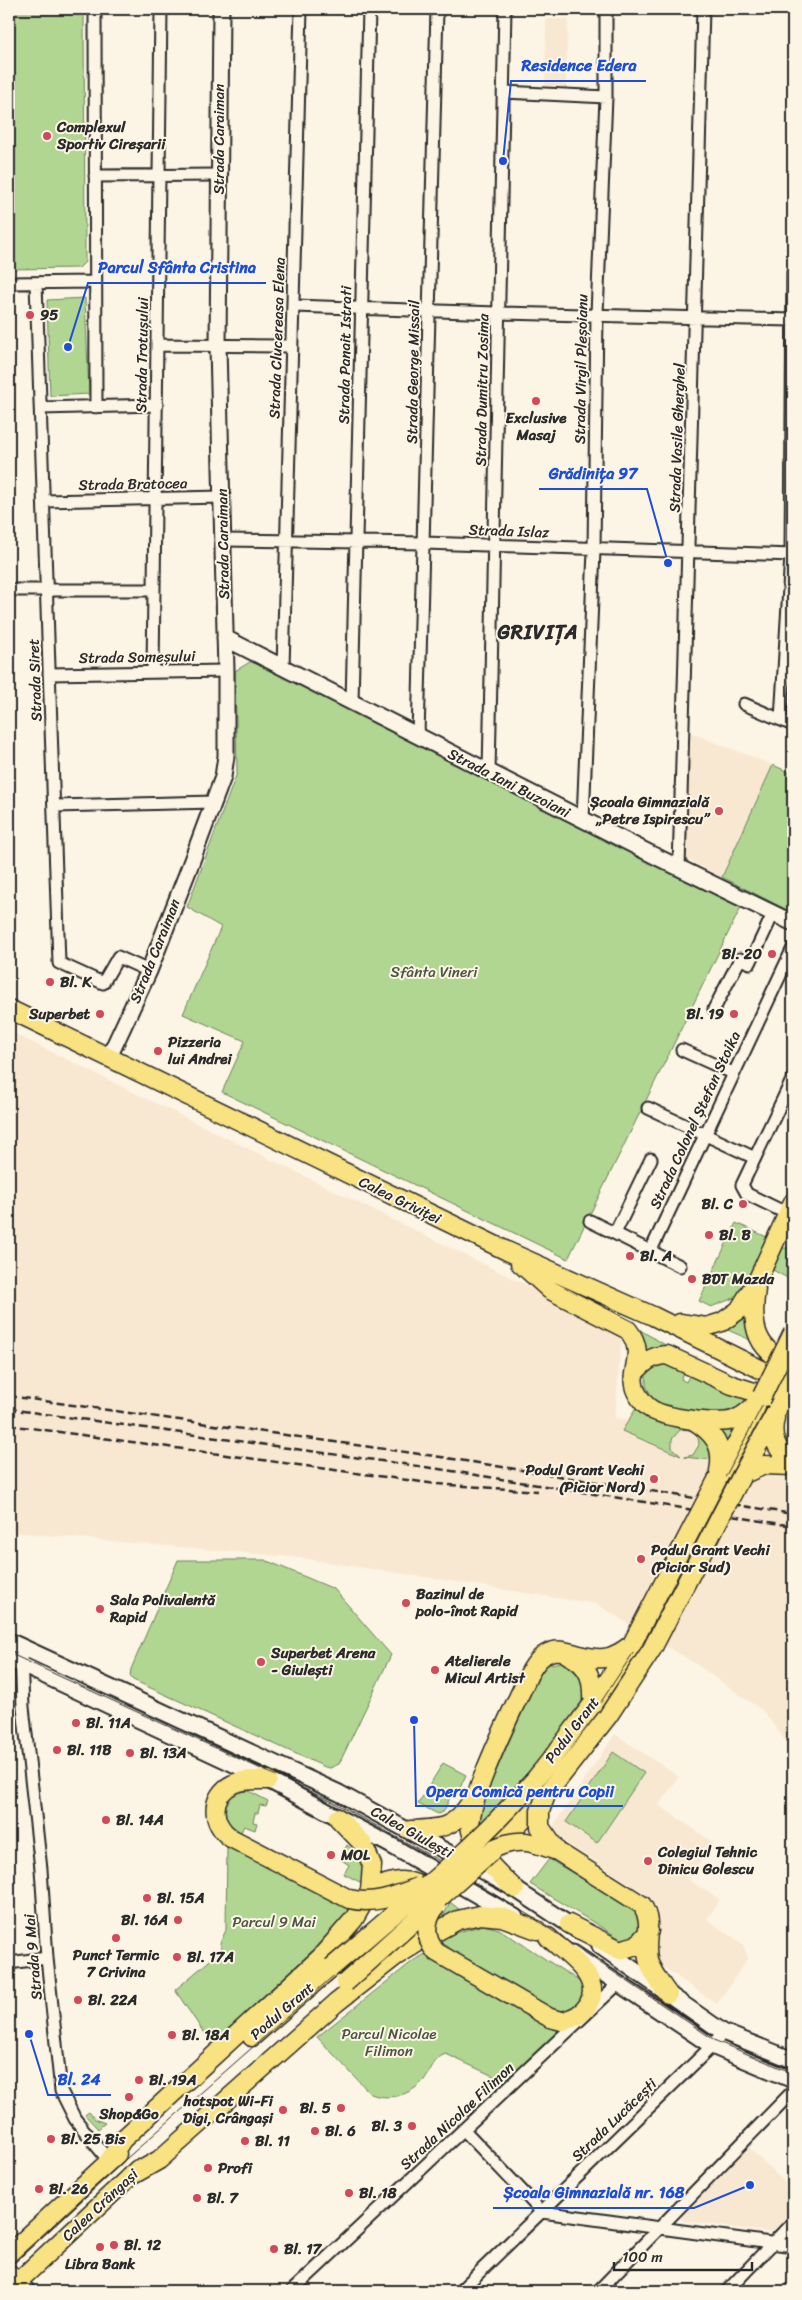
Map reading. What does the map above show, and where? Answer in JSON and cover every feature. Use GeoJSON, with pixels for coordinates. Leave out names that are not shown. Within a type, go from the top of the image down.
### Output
{"type":"FeatureCollection","features":[{"type":"Feature","properties":{"kind":"main road","name":"Strada Caraiman"},"geometry":{"type":"LineString","coordinates":[[109,1057],[148,971],[214,802],[223,777],[226,756],[226,671],[218,346],[220,9]]}},
{"type":"Feature","properties":{"kind":"main road","name":"Strada Iani Buzoiani"},"geometry":{"type":"LineString","coordinates":[[225,638],[583,820],[793,924]]}},
{"type":"Feature","properties":{"kind":"main road"},"geometry":{"type":"LineString","coordinates":[[226,671],[236,661],[254,653]]}},
{"type":"Feature","properties":{"kind":"main road","name":"Calea Griviței"},"geometry":{"type":"LineString","coordinates":[[9,1009],[507,1251],[653,1316],[793,1386]]}},
{"type":"Feature","properties":{"kind":"main road"},"geometry":{"type":"LineString","coordinates":[[653,1316],[706,1327],[729,1318],[739,1310],[758,1279],[791,1208]]}},
{"type":"Feature","properties":{"kind":"main road"},"geometry":{"type":"LineString","coordinates":[[507,1251],[550,1290],[628,1330],[634,1339],[638,1352],[634,1373],[635,1389],[649,1408],[658,1412],[719,1422],[732,1420],[747,1413],[762,1396]]}},
{"type":"Feature","properties":{"kind":"main road"},"geometry":{"type":"LineString","coordinates":[[758,1279],[754,1326],[763,1346],[775,1359],[793,1367]]}},
{"type":"Feature","properties":{"kind":"main road","name":"Podul Grant"},"geometry":{"type":"LineString","coordinates":[[176,2103],[431,1882],[488,1828],[536,1778],[592,1705],[632,1644],[793,1334]]}},
{"type":"Feature","properties":{"kind":"main road"},"geometry":{"type":"LineString","coordinates":[[704,1341],[775,1359],[793,1361]]}},
{"type":"Feature","properties":{"kind":"main road"},"geometry":{"type":"LineString","coordinates":[[634,1373],[652,1358],[667,1355],[732,1385],[786,1406],[772,1429],[774,1443],[793,1465]]}},
{"type":"Feature","properties":{"kind":"main road","name":"Podul Grant"},"geometry":{"type":"LineString","coordinates":[[190,2118],[447,1893],[495,1848],[546,1795],[608,1716],[652,1649],[742,1475],[786,1406],[793,1377]]}},
{"type":"Feature","properties":{"kind":"main road"},"geometry":{"type":"LineString","coordinates":[[688,1418],[703,1426],[716,1438],[721,1456],[717,1480]]}},
{"type":"Feature","properties":{"kind":"main road"},"geometry":{"type":"LineString","coordinates":[[742,1475],[764,1466],[793,1465]]}},
{"type":"Feature","properties":{"kind":"main road","name":"Calea Giulești"},"geometry":{"type":"LineString","coordinates":[[9,1641],[339,1793],[410,1830],[515,1889],[569,1924],[723,2032],[793,2060]]}},
{"type":"Feature","properties":{"kind":"main road"},"geometry":{"type":"LineString","coordinates":[[515,1889],[487,1861],[471,1832],[470,1818],[477,1793],[533,1667],[546,1654],[572,1651],[604,1658],[621,1652],[632,1644]]}},
{"type":"Feature","properties":{"kind":"main road"},"geometry":{"type":"LineString","coordinates":[[561,1651],[577,1659],[588,1669],[593,1687],[592,1705]]}},
{"type":"Feature","properties":{"kind":"main road","name":"Calea Giulești"},"geometry":{"type":"LineString","coordinates":[[15,1662],[268,1780],[392,1846],[542,1934],[712,2046],[793,2080]]}},
{"type":"Feature","properties":{"kind":"main road"},"geometry":{"type":"LineString","coordinates":[[268,1780],[240,1781],[229,1786],[219,1797],[215,1815],[216,1822],[220,1829],[231,1838],[342,1896],[357,1901],[382,1900],[431,1882]]}},
{"type":"Feature","properties":{"kind":"main road"},"geometry":{"type":"LineString","coordinates":[[410,1830],[436,1829],[450,1825],[462,1814],[477,1793]]}},
{"type":"Feature","properties":{"kind":"main road"},"geometry":{"type":"LineString","coordinates":[[546,1795],[540,1811],[540,1827],[557,1851]]}},
{"type":"Feature","properties":{"kind":"main road"},"geometry":{"type":"LineString","coordinates":[[109,2161],[122,2140],[330,1948],[354,1919],[370,1891],[373,1874],[370,1855],[357,1837],[338,1818]]}},
{"type":"Feature","properties":{"kind":"main road"},"geometry":{"type":"LineString","coordinates":[[495,1848],[508,1843],[524,1841],[557,1851],[636,1899],[647,1912],[649,1964],[668,1994]]}},
{"type":"Feature","properties":{"kind":"main road"},"geometry":{"type":"LineString","coordinates":[[370,1891],[402,1880],[423,1886],[432,1895],[437,1907],[437,1931]]}},
{"type":"Feature","properties":{"kind":"main road"},"geometry":{"type":"LineString","coordinates":[[129,2177],[158,2160],[354,1988],[396,1956],[437,1931],[458,1920],[480,1915],[502,1917],[542,1934],[587,1973],[592,1988],[591,2000],[584,2010],[574,2018],[562,2021],[550,2018],[436,1952],[428,1938],[428,1923],[432,1912],[447,1893]]}},
{"type":"Feature","properties":{"kind":"main road"},"geometry":{"type":"LineString","coordinates":[[569,1924],[620,1950],[637,1945],[649,1931]]}},
{"type":"Feature","properties":{"kind":"main road","name":"Calea Crângași"},"geometry":{"type":"LineString","coordinates":[[9,2254],[109,2161],[176,2103]]}},
{"type":"Feature","properties":{"kind":"main road","name":"Calea Crângași"},"geometry":{"type":"LineString","coordinates":[[16,2284],[190,2118]]}},
{"type":"Feature","properties":{"kind":"street"},"geometry":{"type":"LineString","coordinates":[[95,9],[94,282],[96,406]]}},
{"type":"Feature","properties":{"kind":"street","name":"Strada Trotușului"},"geometry":{"type":"LineString","coordinates":[[153,672],[161,9]]}},
{"type":"Feature","properties":{"kind":"street","name":"Strada Clucereasa Elena"},"geometry":{"type":"LineString","coordinates":[[283,668],[285,541],[294,306],[300,9]]}},
{"type":"Feature","properties":{"kind":"street","name":"Strada Panait Istrati"},"geometry":{"type":"LineString","coordinates":[[352,702],[354,543],[369,9]]}},
{"type":"Feature","properties":{"kind":"street","name":"Strada George Missail"},"geometry":{"type":"LineString","coordinates":[[418,736],[437,9]]}},
{"type":"Feature","properties":{"kind":"street","name":"Strada Dumitru Zosima"},"geometry":{"type":"LineString","coordinates":[[489,772],[495,546],[497,313],[505,9]]}},
{"type":"Feature","properties":{"kind":"street","name":"Strada Virgil Pleșoianu"},"geometry":{"type":"LineString","coordinates":[[583,820],[594,550],[597,314],[606,97],[606,9]]}},
{"type":"Feature","properties":{"kind":"street","name":"Strada Vasile Gherghel"},"geometry":{"type":"LineString","coordinates":[[679,868],[696,316],[703,9]]}},
{"type":"Feature","properties":{"kind":"street"},"geometry":{"type":"LineString","coordinates":[[504,92],[606,97]]}},
{"type":"Feature","properties":{"kind":"street"},"geometry":{"type":"LineString","coordinates":[[95,176],[219,176]]}},
{"type":"Feature","properties":{"kind":"street"},"geometry":{"type":"LineString","coordinates":[[781,720],[790,645],[793,272]]}},
{"type":"Feature","properties":{"kind":"street"},"geometry":{"type":"LineString","coordinates":[[9,283],[94,282]]}},
{"type":"Feature","properties":{"kind":"street","name":"Strada Siret"},"geometry":{"type":"LineString","coordinates":[[36,283],[59,964],[103,983],[118,957],[148,971]]}},
{"type":"Feature","properties":{"kind":"street"},"geometry":{"type":"LineString","coordinates":[[294,306],[793,320]]}},
{"type":"Feature","properties":{"kind":"street"},"geometry":{"type":"LineString","coordinates":[[158,345],[292,346]]}},
{"type":"Feature","properties":{"kind":"street"},"geometry":{"type":"LineString","coordinates":[[41,408],[156,405]]}},
{"type":"Feature","properties":{"kind":"street","name":"Strada Bratocea"},"geometry":{"type":"LineString","coordinates":[[44,501],[222,497]]}},
{"type":"Feature","properties":{"kind":"street","name":"Strada Islaz"},"geometry":{"type":"LineString","coordinates":[[223,540],[424,543],[792,556]]}},
{"type":"Feature","properties":{"kind":"street"},"geometry":{"type":"LineString","coordinates":[[9,590],[154,590]]}},
{"type":"Feature","properties":{"kind":"street","name":"Strada Someșului"},"geometry":{"type":"LineString","coordinates":[[49,674],[226,671]]}},
{"type":"Feature","properties":{"kind":"street"},"geometry":{"type":"LineString","coordinates":[[744,704],[793,725]]}},
{"type":"Feature","properties":{"kind":"street"},"geometry":{"type":"LineString","coordinates":[[55,806],[214,802]]}},
{"type":"Feature","properties":{"kind":"street"},"geometry":{"type":"LineString","coordinates":[[714,1009],[740,959],[750,963],[773,914]]}},
{"type":"Feature","properties":{"kind":"street","name":"Strada Colonel Ștefan Stoika"},"geometry":{"type":"LineString","coordinates":[[651,1250],[732,1074],[788,973],[793,948]]}},
{"type":"Feature","properties":{"kind":"street"},"geometry":{"type":"LineString","coordinates":[[682,1050],[732,1074]]}},
{"type":"Feature","properties":{"kind":"street"},"geometry":{"type":"LineString","coordinates":[[791,1208],[743,1190],[742,1185],[793,1078]]}},
{"type":"Feature","properties":{"kind":"street"},"geometry":{"type":"LineString","coordinates":[[648,1108],[755,1158]]}},
{"type":"Feature","properties":{"kind":"street"},"geometry":{"type":"LineString","coordinates":[[615,1233],[651,1159]]}},
{"type":"Feature","properties":{"kind":"street"},"geometry":{"type":"LineString","coordinates":[[590,1221],[680,1266]]}},
{"type":"Feature","properties":{"kind":"street"},"geometry":{"type":"LineString","coordinates":[[15,1662],[29,1650]]}},
{"type":"Feature","properties":{"kind":"street","name":"Strada 9 Mai"},"geometry":{"type":"LineString","coordinates":[[15,1662],[23,1707],[42,1869],[47,1958],[61,2091],[75,2119],[109,2161]]}},
{"type":"Feature","properties":{"kind":"street"},"geometry":{"type":"LineString","coordinates":[[9,1963],[47,1958]]}},
{"type":"Feature","properties":{"kind":"street","name":"Strada Nicolae Filimon"},"geometry":{"type":"LineString","coordinates":[[292,2291],[619,1983]]}},
{"type":"Feature","properties":{"kind":"street","name":"Strada Lucăcești"},"geometry":{"type":"LineString","coordinates":[[460,2291],[712,2046],[723,2032]]}},
{"type":"Feature","properties":{"kind":"street"},"geometry":{"type":"LineString","coordinates":[[598,2291],[793,2091]]}},
{"type":"Feature","properties":{"kind":"street"},"geometry":{"type":"LineString","coordinates":[[464,2130],[542,2212],[793,2246]]}},
{"type":"Feature","properties":{"kind":"street"},"geometry":{"type":"LineString","coordinates":[[727,2291],[793,2222]]}},
{"type":"Feature","properties":{"kind":"shaded area"},"geometry":{"type":"Polygon","coordinates":[[[546,19],[568,19],[566,87],[545,87],[546,19]]]}},
{"type":"Feature","properties":{"kind":"shaded area","name":"Școala Gimnazială „Petre Ispirescu”"},"geometry":{"type":"Polygon","coordinates":[[[691,733],[773,765],[722,877],[683,857],[691,733]]]}},
{"type":"Feature","properties":{"kind":"shaded area"},"geometry":{"type":"Polygon","coordinates":[[[9,1031],[622,1332],[615,1418],[793,1441],[793,1751],[763,1711],[694,1663],[596,1604],[300,1558],[9,1532],[9,1031]]]}},
{"type":"Feature","properties":{"kind":"shaded area","name":"Colegiul Tehnic Dinicu Golescu"},"geometry":{"type":"Polygon","coordinates":[[[615,1734],[679,1777],[659,1805],[714,1843],[688,1879],[720,1900],[707,1919],[743,1944],[748,1958],[717,2004],[657,1963],[654,1955],[659,1923],[657,1908],[647,1895],[549,1832],[615,1734]]]}},
{"type":"Feature","properties":{"kind":"shaded area"},"geometry":{"type":"Polygon","coordinates":[[[748,2147],[793,2190],[793,2210],[773,2231],[766,2232],[683,2221],[681,2217],[748,2147]]]}},
{"type":"Feature","properties":{"kind":"green space","name":"Complexul Sportiv Cireșarii"},"geometry":{"type":"Polygon","coordinates":[[[9,9],[84,9],[85,262],[79,268],[9,269],[9,9]]]}},
{"type":"Feature","properties":{"kind":"green space"},"geometry":{"type":"Polygon","coordinates":[[[85,298],[89,394],[50,396],[47,300],[85,298]]]}},
{"type":"Feature","properties":{"kind":"green space","name":"Sfânta Vineri"},"geometry":{"type":"Polygon","coordinates":[[[255,659],[742,905],[568,1259],[222,1092],[245,1041],[183,1014],[221,927],[187,907],[237,773],[235,671],[255,659]]]}},
{"type":"Feature","properties":{"kind":"green space"},"geometry":{"type":"Polygon","coordinates":[[[773,765],[793,774],[793,913],[722,877],[773,765]]]}},
{"type":"Feature","properties":{"kind":"green space"},"geometry":{"type":"Polygon","coordinates":[[[736,1223],[769,1238],[739,1296],[711,1307],[699,1301],[736,1223]]]}},
{"type":"Feature","properties":{"kind":"green space"},"geometry":{"type":"Polygon","coordinates":[[[781,1248],[793,1248],[793,1281],[771,1269],[781,1248]]]}},
{"type":"Feature","properties":{"kind":"green space"},"geometry":{"type":"Polygon","coordinates":[[[747,1306],[755,1342],[721,1327],[747,1306]]]}},
{"type":"Feature","properties":{"kind":"green space"},"geometry":{"type":"Polygon","coordinates":[[[635,1327],[679,1353],[646,1353],[644,1339],[635,1327]]]}},
{"type":"Feature","properties":{"kind":"green space"},"geometry":{"type":"Polygon","coordinates":[[[662,1360],[686,1369],[681,1379],[686,1382],[691,1372],[752,1399],[729,1445],[712,1460],[684,1457],[693,1455],[699,1445],[696,1434],[688,1430],[680,1430],[672,1439],[672,1448],[681,1456],[622,1431],[638,1405],[651,1395],[646,1386],[646,1374],[662,1360]]]}},
{"type":"Feature","properties":{"kind":"green space"},"geometry":{"type":"Polygon","coordinates":[[[793,1417],[793,1457],[782,1447],[793,1417]]]}},
{"type":"Feature","properties":{"kind":"green space","name":"Superbet Arena - Giulești"},"geometry":{"type":"Polygon","coordinates":[[[178,1560],[265,1560],[334,1589],[391,1655],[339,1764],[330,1768],[325,1767],[133,1680],[130,1676],[131,1669],[178,1560]]]}},
{"type":"Feature","properties":{"kind":"green space"},"geometry":{"type":"Polygon","coordinates":[[[566,1661],[580,1668],[585,1700],[542,1757],[477,1828],[488,1789],[539,1673],[547,1665],[566,1661]]]}},
{"type":"Feature","properties":{"kind":"green space"},"geometry":{"type":"Polygon","coordinates":[[[613,1752],[644,1773],[597,1843],[566,1822],[613,1752]]]}},
{"type":"Feature","properties":{"kind":"green space"},"geometry":{"type":"Polygon","coordinates":[[[443,1763],[466,1775],[456,1796],[451,1795],[444,1811],[438,1814],[418,1804],[443,1763]]]}},
{"type":"Feature","properties":{"kind":"green space"},"geometry":{"type":"Polygon","coordinates":[[[239,1791],[249,1791],[268,1801],[266,1806],[260,1805],[258,1813],[255,1813],[253,1822],[257,1823],[255,1830],[244,1826],[238,1838],[220,1809],[227,1795],[239,1791]]]}},
{"type":"Feature","properties":{"kind":"green space","name":"Parcul 9 Mai"},"geometry":{"type":"Polygon","coordinates":[[[227,1845],[354,1905],[309,1954],[214,2042],[202,2030],[175,1990],[222,1950],[220,1943],[226,1930],[227,1845]]]}},
{"type":"Feature","properties":{"kind":"green space"},"geometry":{"type":"Polygon","coordinates":[[[347,1845],[362,1862],[364,1884],[344,1874],[349,1865],[340,1859],[347,1845]]]}},
{"type":"Feature","properties":{"kind":"green space"},"geometry":{"type":"Polygon","coordinates":[[[549,1859],[635,1910],[641,1928],[638,1937],[624,1941],[530,1884],[549,1859]]]}},
{"type":"Feature","properties":{"kind":"green space"},"geometry":{"type":"Polygon","coordinates":[[[450,1902],[464,1913],[440,1923],[450,1902]]]}},
{"type":"Feature","properties":{"kind":"green space"},"geometry":{"type":"Polygon","coordinates":[[[483,1925],[499,1929],[582,1983],[586,1991],[575,2012],[549,2013],[439,1943],[449,1935],[483,1925]]]}},
{"type":"Feature","properties":{"kind":"green space","name":"Parcul Nicolae Filimon"},"geometry":{"type":"Polygon","coordinates":[[[427,1953],[563,2032],[506,2082],[446,2054],[438,2058],[424,2080],[413,2090],[392,2097],[371,2094],[317,2037],[413,1961],[427,1953]]]}},
{"type":"Feature","properties":{"kind":"green space"},"geometry":{"type":"Polygon","coordinates":[[[89,2112],[95,2119],[105,2123],[98,2129],[85,2115],[89,2112]]]}},
{"type":"Feature","properties":{"kind":"tram line"},"geometry":{"type":"LineString","coordinates":[[9,2266],[92,2189],[391,1925],[495,1829],[543,1779],[597,1708],[639,1644],[793,1346]]}},
{"type":"Feature","properties":{"kind":"tram line"},"geometry":{"type":"LineString","coordinates":[[9,1653],[335,1803],[438,1860],[535,1919],[716,2041],[793,2073]]}},
{"type":"Feature","properties":{"kind":"railway"},"geometry":{"type":"LineString","coordinates":[[9,1396],[441,1457],[793,1514]]}},
{"type":"Feature","properties":{"kind":"railway"},"geometry":{"type":"LineString","coordinates":[[9,1409],[439,1469],[793,1526]]}},
{"type":"Feature","properties":{"kind":"railway"},"geometry":{"type":"LineString","coordinates":[[9,1425],[436,1484],[538,1491]]}},
{"type":"Feature","properties":{"kind":"place","name":"Complexul Sportiv Cireșarii"},"geometry":{"type":"Point","coordinates":[47,136]}},
{"type":"Feature","properties":{"kind":"place","name":"Residence Edera"},"geometry":{"type":"Point","coordinates":[503,161]}},
{"type":"Feature","properties":{"kind":"place","name":"95"},"geometry":{"type":"Point","coordinates":[30,315]}},
{"type":"Feature","properties":{"kind":"place","name":"Parcul Sfânta Cristina"},"geometry":{"type":"Point","coordinates":[68,347]}},
{"type":"Feature","properties":{"kind":"place","name":"Exclusive Masaj"},"geometry":{"type":"Point","coordinates":[536,401]}},
{"type":"Feature","properties":{"kind":"place","name":"Grădinița 97"},"geometry":{"type":"Point","coordinates":[668,563]}},
{"type":"Feature","properties":{"kind":"place","name":"Școala Gimnazială „Petre Ispirescu”"},"geometry":{"type":"Point","coordinates":[719,811]}},
{"type":"Feature","properties":{"kind":"place","name":"Bl. 20"},"geometry":{"type":"Point","coordinates":[772,954]}},
{"type":"Feature","properties":{"kind":"place","name":"Bl. K"},"geometry":{"type":"Point","coordinates":[50,982]}},
{"type":"Feature","properties":{"kind":"place","name":"Superbet"},"geometry":{"type":"Point","coordinates":[100,1014]}},
{"type":"Feature","properties":{"kind":"place","name":"Bl. 19"},"geometry":{"type":"Point","coordinates":[734,1014]}},
{"type":"Feature","properties":{"kind":"place","name":"Pizzeria lui Andrei"},"geometry":{"type":"Point","coordinates":[158,1051]}},
{"type":"Feature","properties":{"kind":"place","name":"Bl. C"},"geometry":{"type":"Point","coordinates":[743,1204]}},
{"type":"Feature","properties":{"kind":"place","name":"Bl. B"},"geometry":{"type":"Point","coordinates":[709,1235]}},
{"type":"Feature","properties":{"kind":"place","name":"Bl. A"},"geometry":{"type":"Point","coordinates":[630,1256]}},
{"type":"Feature","properties":{"kind":"place","name":"BDT Mazda"},"geometry":{"type":"Point","coordinates":[692,1279]}},
{"type":"Feature","properties":{"kind":"place","name":"Podul Grant Vechi (Picior Nord)"},"geometry":{"type":"Point","coordinates":[654,1479]}},
{"type":"Feature","properties":{"kind":"place","name":"Podul Grant Vechi (Picior Sud)"},"geometry":{"type":"Point","coordinates":[641,1559]}},
{"type":"Feature","properties":{"kind":"place","name":"Bazinul de polo-înot Rapid"},"geometry":{"type":"Point","coordinates":[406,1603]}},
{"type":"Feature","properties":{"kind":"place","name":"Sala Polivalentă Rapid"},"geometry":{"type":"Point","coordinates":[100,1609]}},
{"type":"Feature","properties":{"kind":"place","name":"Superbet Arena - Giulești"},"geometry":{"type":"Point","coordinates":[261,1662]}},
{"type":"Feature","properties":{"kind":"place","name":"Atelierele Micul Artist"},"geometry":{"type":"Point","coordinates":[435,1670]}},
{"type":"Feature","properties":{"kind":"place","name":"Opera Comică pentru Copii"},"geometry":{"type":"Point","coordinates":[414,1720]}},
{"type":"Feature","properties":{"kind":"place","name":"Bl. 11A"},"geometry":{"type":"Point","coordinates":[76,1723]}},
{"type":"Feature","properties":{"kind":"place","name":"Bl. 11B"},"geometry":{"type":"Point","coordinates":[57,1750]}},
{"type":"Feature","properties":{"kind":"place","name":"Bl. 13A"},"geometry":{"type":"Point","coordinates":[130,1753]}},
{"type":"Feature","properties":{"kind":"place","name":"Bl. 14A"},"geometry":{"type":"Point","coordinates":[106,1820]}},
{"type":"Feature","properties":{"kind":"place","name":"MOL"},"geometry":{"type":"Point","coordinates":[331,1855]}},
{"type":"Feature","properties":{"kind":"place","name":"Colegiul Tehnic Dinicu Golescu"},"geometry":{"type":"Point","coordinates":[648,1861]}},
{"type":"Feature","properties":{"kind":"place","name":"Bl. 15A"},"geometry":{"type":"Point","coordinates":[147,1898]}},
{"type":"Feature","properties":{"kind":"place","name":"Bl. 16A"},"geometry":{"type":"Point","coordinates":[178,1920]}},
{"type":"Feature","properties":{"kind":"place","name":"Punct Termic 7 Crivina"},"geometry":{"type":"Point","coordinates":[116,1938]}},
{"type":"Feature","properties":{"kind":"place","name":"Bl. 17A"},"geometry":{"type":"Point","coordinates":[177,1957]}},
{"type":"Feature","properties":{"kind":"place","name":"Bl. 22A"},"geometry":{"type":"Point","coordinates":[78,2000]}},
{"type":"Feature","properties":{"kind":"place","name":"Bl. 24"},"geometry":{"type":"Point","coordinates":[29,2034]}},
{"type":"Feature","properties":{"kind":"place","name":"Bl. 18A"},"geometry":{"type":"Point","coordinates":[172,2035]}},
{"type":"Feature","properties":{"kind":"place","name":"Bl. 19A"},"geometry":{"type":"Point","coordinates":[139,2080]}},
{"type":"Feature","properties":{"kind":"place","name":"Shop&Go"},"geometry":{"type":"Point","coordinates":[129,2097]}},
{"type":"Feature","properties":{"kind":"place","name":"Bl. 5"},"geometry":{"type":"Point","coordinates":[341,2108]}},
{"type":"Feature","properties":{"kind":"place","name":"hotspot Wi-Fi Digi, Crângași"},"geometry":{"type":"Point","coordinates":[283,2110]}},
{"type":"Feature","properties":{"kind":"place","name":"Bl. 3"},"geometry":{"type":"Point","coordinates":[412,2126]}},
{"type":"Feature","properties":{"kind":"place","name":"Bl. 6"},"geometry":{"type":"Point","coordinates":[315,2131]}},
{"type":"Feature","properties":{"kind":"place","name":"Bl. 25 Bis"},"geometry":{"type":"Point","coordinates":[51,2139]}},
{"type":"Feature","properties":{"kind":"place","name":"Bl. 11"},"geometry":{"type":"Point","coordinates":[245,2141]}},
{"type":"Feature","properties":{"kind":"place","name":"Profi"},"geometry":{"type":"Point","coordinates":[208,2168]}},
{"type":"Feature","properties":{"kind":"place","name":"Școala Gimnazială nr. 168"},"geometry":{"type":"Point","coordinates":[750,2185]}},
{"type":"Feature","properties":{"kind":"place","name":"Bl. 26"},"geometry":{"type":"Point","coordinates":[39,2189]}},
{"type":"Feature","properties":{"kind":"place","name":"Bl. 18"},"geometry":{"type":"Point","coordinates":[349,2193]}},
{"type":"Feature","properties":{"kind":"place","name":"Bl. 7"},"geometry":{"type":"Point","coordinates":[197,2198]}},
{"type":"Feature","properties":{"kind":"place","name":"Bl. 12"},"geometry":{"type":"Point","coordinates":[114,2245]}},
{"type":"Feature","properties":{"kind":"place","name":"Libra Bank"},"geometry":{"type":"Point","coordinates":[100,2247]}},
{"type":"Feature","properties":{"kind":"place","name":"Bl. 17"},"geometry":{"type":"Point","coordinates":[274,2249]}},
{"type":"Feature","properties":{"kind":"district","name":"GRIVIȚA"},"geometry":{"type":"Point","coordinates":[538,632]}}]}
